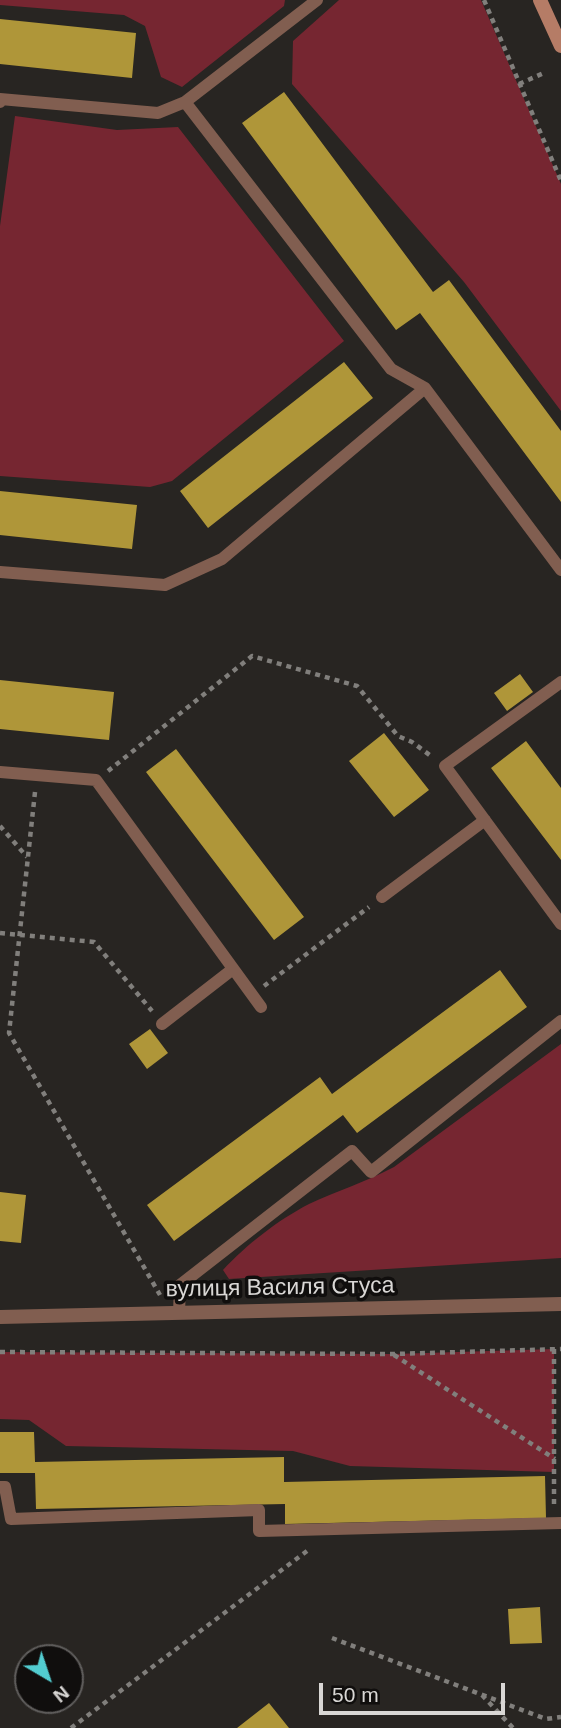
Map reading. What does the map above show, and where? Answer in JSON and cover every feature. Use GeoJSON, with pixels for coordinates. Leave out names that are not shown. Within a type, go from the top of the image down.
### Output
{"type":"FeatureCollection","features":[{"type":"Feature","properties":{"kind":"main road"},"geometry":{"type":"LineString","coordinates":[[540,0],[561,46]]}},
{"type":"Feature","properties":{"kind":"street","name":"вулиця Василя Стуса"},"geometry":{"type":"LineString","coordinates":[[0,1317],[561,1304]]}},
{"type":"Feature","properties":{"kind":"lane"},"geometry":{"type":"LineString","coordinates":[[0,102],[1,99],[158,113],[185,102],[317,0]]}},
{"type":"Feature","properties":{"kind":"lane"},"geometry":{"type":"LineString","coordinates":[[185,102],[391,369],[425,388],[561,570]]}},
{"type":"Feature","properties":{"kind":"lane"},"geometry":{"type":"LineString","coordinates":[[0,572],[165,585],[222,559],[425,388]]}},
{"type":"Feature","properties":{"kind":"lane"},"geometry":{"type":"LineString","coordinates":[[561,682],[446,766],[561,924]]}},
{"type":"Feature","properties":{"kind":"lane"},"geometry":{"type":"LineString","coordinates":[[0,772],[96,780],[261,1007]]}},
{"type":"Feature","properties":{"kind":"lane"},"geometry":{"type":"LineString","coordinates":[[382,897],[485,820]]}},
{"type":"Feature","properties":{"kind":"lane"},"geometry":{"type":"LineString","coordinates":[[162,1024],[233,969]]}},
{"type":"Feature","properties":{"kind":"lane"},"geometry":{"type":"LineString","coordinates":[[175,1313],[180,1285],[352,1151],[371,1172],[561,1021]]}},
{"type":"Feature","properties":{"kind":"lane"},"geometry":{"type":"LineString","coordinates":[[0,1487],[5,1487],[10,1519],[259,1510],[259,1531],[558,1523]]}},
{"type":"Feature","properties":{"kind":"path"},"geometry":{"type":"LineString","coordinates":[[484,0],[561,181]]}},
{"type":"Feature","properties":{"kind":"path"},"geometry":{"type":"LineString","coordinates":[[519,84],[546,72]]}},
{"type":"Feature","properties":{"kind":"path"},"geometry":{"type":"LineString","coordinates":[[96,780],[252,656],[357,686],[398,736],[412,742]]}},
{"type":"Feature","properties":{"kind":"path"},"geometry":{"type":"LineString","coordinates":[[37,775],[9,1033],[175,1313]]}},
{"type":"Feature","properties":{"kind":"path"},"geometry":{"type":"LineString","coordinates":[[0,826],[28,858]]}},
{"type":"Feature","properties":{"kind":"path"},"geometry":{"type":"LineString","coordinates":[[252,995],[382,897]]}},
{"type":"Feature","properties":{"kind":"path"},"geometry":{"type":"LineString","coordinates":[[0,933],[94,942],[162,1024]]}},
{"type":"Feature","properties":{"kind":"path"},"geometry":{"type":"LineString","coordinates":[[554,1349],[558,1523]]}},
{"type":"Feature","properties":{"kind":"path"},"geometry":{"type":"LineString","coordinates":[[0,1352],[393,1354],[561,1349]]}},
{"type":"Feature","properties":{"kind":"path"},"geometry":{"type":"LineString","coordinates":[[393,1354],[555,1460]]}},
{"type":"Feature","properties":{"kind":"path"},"geometry":{"type":"LineString","coordinates":[[71,1728],[335,1530]]}},
{"type":"Feature","properties":{"kind":"path"},"geometry":{"type":"LineString","coordinates":[[332,1639],[546,1719],[561,1717]]}},
{"type":"Feature","properties":{"kind":"path"},"geometry":{"type":"LineString","coordinates":[[482,1695],[513,1728]]}},
{"type":"Feature","properties":{"kind":"shaded area"},"geometry":{"type":"Polygon","coordinates":[[[0,0],[285,0],[284,6],[182,87],[161,77],[145,26],[124,15],[0,5],[0,0]]]}},
{"type":"Feature","properties":{"kind":"shaded area"},"geometry":{"type":"Polygon","coordinates":[[[339,0],[481,0],[561,184],[561,411],[464,282],[292,84],[293,41],[339,0]]]}},
{"type":"Feature","properties":{"kind":"shaded area"},"geometry":{"type":"Polygon","coordinates":[[[15,116],[117,130],[178,127],[344,341],[172,481],[150,487],[0,476],[0,226],[15,116]]]}},
{"type":"Feature","properties":{"kind":"shaded area"},"geometry":{"type":"Polygon","coordinates":[[[561,1044],[561,1258],[229,1279],[223,1270],[274,1225],[309,1204],[394,1167],[561,1044]]]}},
{"type":"Feature","properties":{"kind":"shaded area"},"geometry":{"type":"Polygon","coordinates":[[[554,1349],[554,1472],[350,1466],[293,1451],[66,1446],[29,1420],[0,1419],[0,1352],[393,1354],[554,1349]]]}},
{"type":"Feature","properties":{"kind":"building"},"geometry":{"type":"Polygon","coordinates":[[[0,19],[136,33],[132,78],[0,64],[0,19]]]}},
{"type":"Feature","properties":{"kind":"building"},"geometry":{"type":"Polygon","coordinates":[[[284,92],[433,292],[449,280],[561,431],[561,502],[420,313],[396,330],[242,123],[284,92]]]}},
{"type":"Feature","properties":{"kind":"building"},"geometry":{"type":"Polygon","coordinates":[[[344,362],[373,398],[208,528],[180,491],[344,362]]]}},
{"type":"Feature","properties":{"kind":"building"},"geometry":{"type":"Polygon","coordinates":[[[0,491],[137,505],[132,549],[0,535],[0,491]]]}},
{"type":"Feature","properties":{"kind":"building"},"geometry":{"type":"Polygon","coordinates":[[[520,674],[533,692],[507,711],[494,693],[520,674]]]}},
{"type":"Feature","properties":{"kind":"building"},"geometry":{"type":"Polygon","coordinates":[[[0,680],[114,692],[109,740],[0,729],[0,680]]]}},
{"type":"Feature","properties":{"kind":"building"},"geometry":{"type":"Polygon","coordinates":[[[384,733],[429,790],[394,817],[349,761],[384,733]]]}},
{"type":"Feature","properties":{"kind":"building"},"geometry":{"type":"Polygon","coordinates":[[[526,741],[561,788],[561,860],[491,768],[526,741]]]}},
{"type":"Feature","properties":{"kind":"building"},"geometry":{"type":"Polygon","coordinates":[[[176,749],[304,917],[274,940],[146,772],[176,749]]]}},
{"type":"Feature","properties":{"kind":"building"},"geometry":{"type":"Polygon","coordinates":[[[500,970],[527,1007],[357,1133],[343,1115],[174,1241],[147,1205],[320,1077],[332,1094],[500,970]]]}},
{"type":"Feature","properties":{"kind":"building"},"geometry":{"type":"Polygon","coordinates":[[[150,1029],[168,1053],[147,1069],[129,1044],[150,1029]]]}},
{"type":"Feature","properties":{"kind":"building"},"geometry":{"type":"Polygon","coordinates":[[[0,1192],[26,1195],[21,1243],[0,1241],[0,1192]]]}},
{"type":"Feature","properties":{"kind":"building"},"geometry":{"type":"Polygon","coordinates":[[[0,1432],[34,1432],[35,1462],[284,1457],[284,1482],[545,1476],[546,1518],[285,1524],[285,1504],[36,1509],[35,1473],[0,1473],[0,1432]]]}},
{"type":"Feature","properties":{"kind":"building"},"geometry":{"type":"Polygon","coordinates":[[[540,1607],[542,1643],[510,1644],[508,1609],[540,1607]]]}},
{"type":"Feature","properties":{"kind":"building"},"geometry":{"type":"Polygon","coordinates":[[[269,1703],[289,1728],[237,1728],[269,1703]]]}}]}
